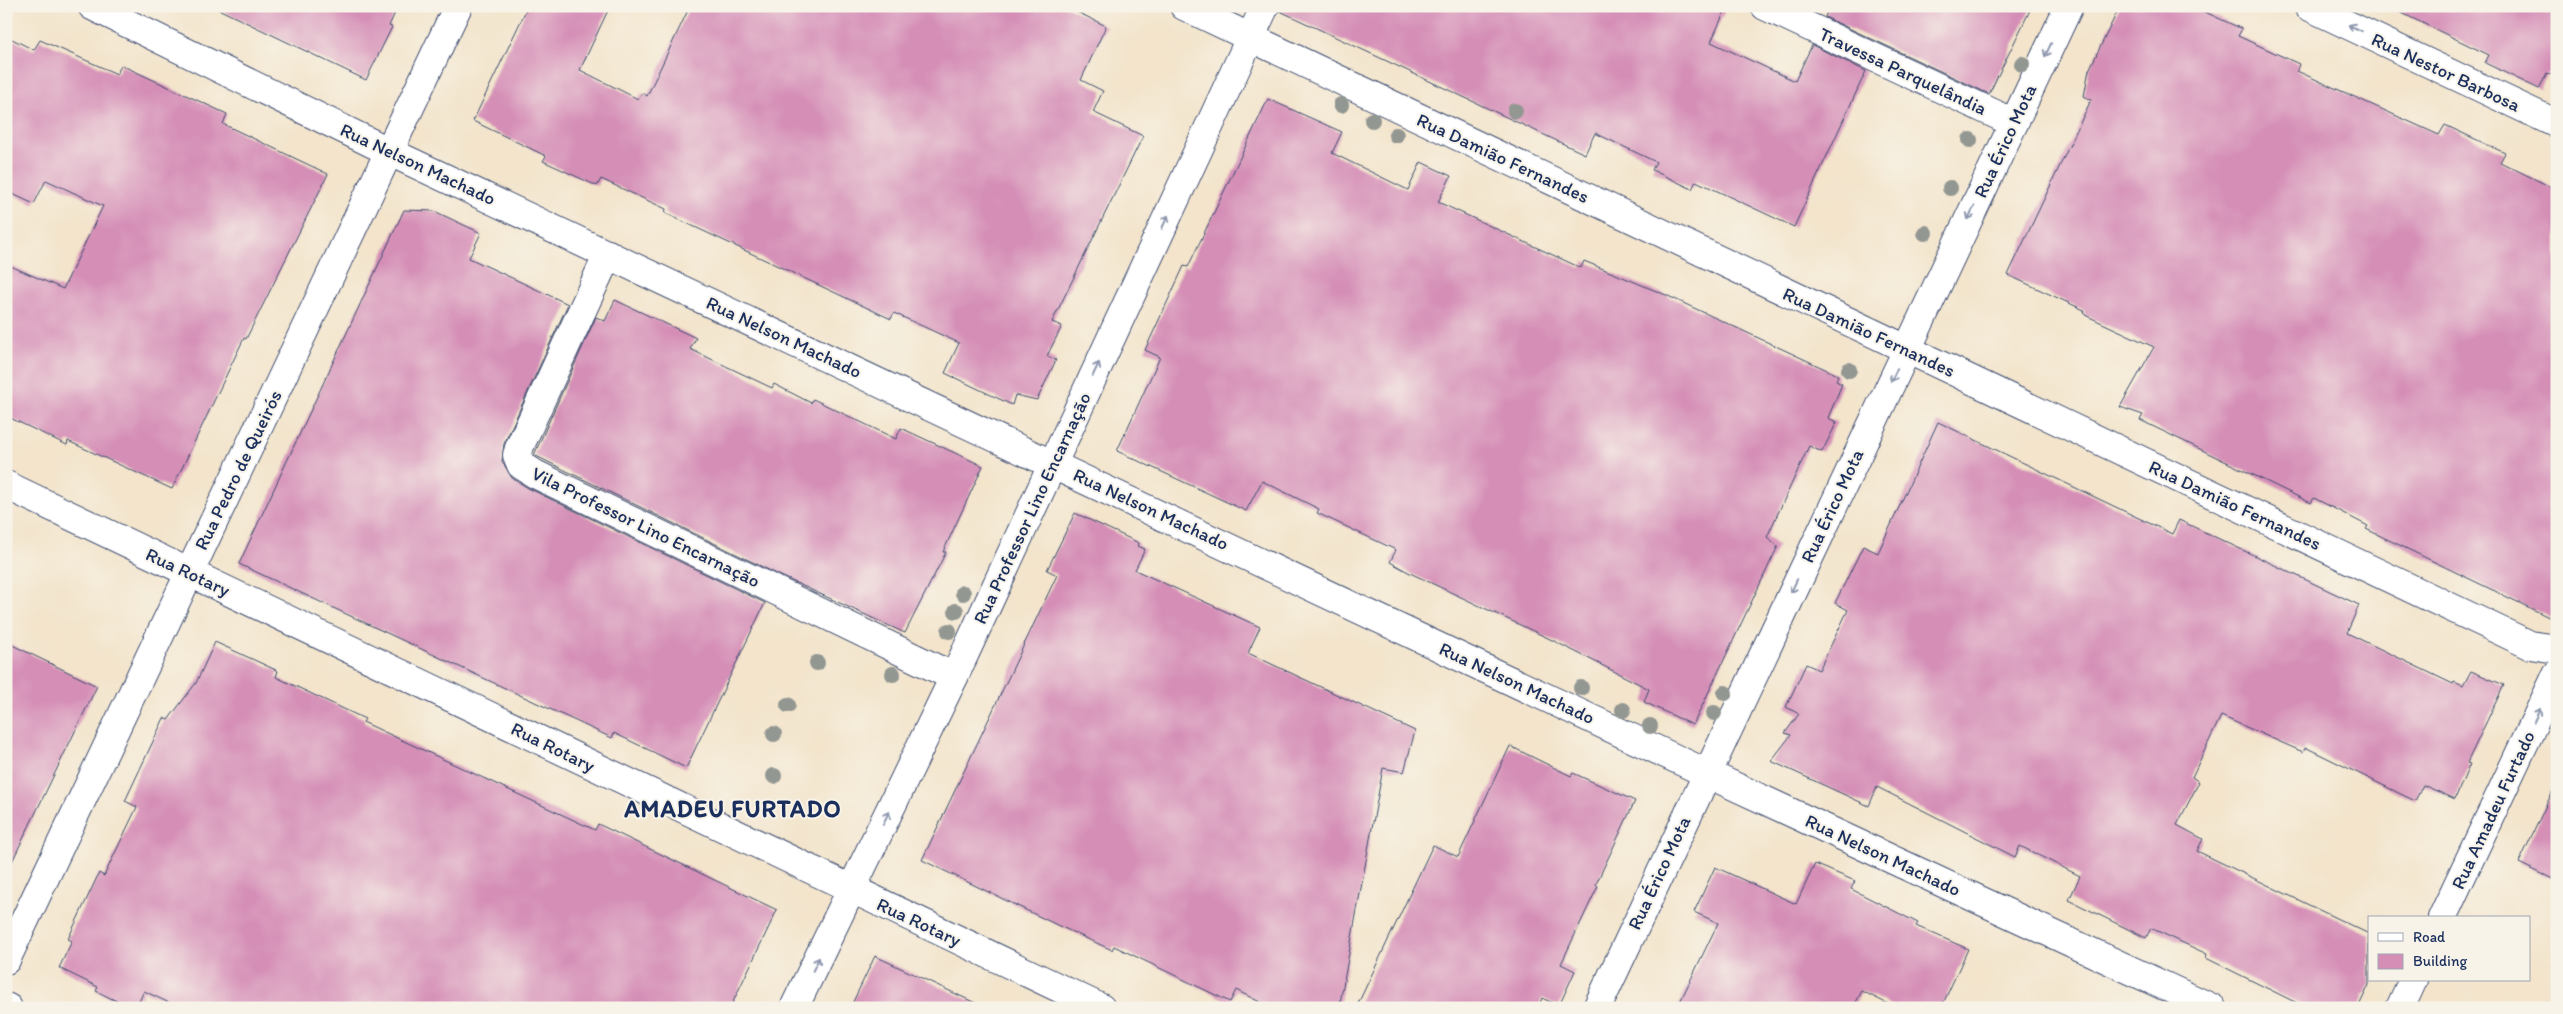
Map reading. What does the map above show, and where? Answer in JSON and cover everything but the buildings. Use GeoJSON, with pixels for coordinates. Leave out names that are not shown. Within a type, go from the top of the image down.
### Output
{"type":"FeatureCollection","features":[{"type":"Feature","properties":{"kind":"street","name":"Rua Nelson Machado"},"geometry":{"type":"LineString","coordinates":[[92,6],[390,152],[1706,773],[2212,1008]]}},
{"type":"Feature","properties":{"kind":"street","name":"Rua Pedro de Queirós"},"geometry":{"type":"LineString","coordinates":[[6,960],[458,6]]}},
{"type":"Feature","properties":{"kind":"street","name":"Rua Damião Fernandes"},"geometry":{"type":"LineString","coordinates":[[1184,6],[2530,645],[2557,649]]}},
{"type":"Feature","properties":{"kind":"street","name":"Rua Professor Lino Encarnação"},"geometry":{"type":"LineString","coordinates":[[794,1008],[954,677],[1265,6]]}},
{"type":"Feature","properties":{"kind":"street","name":"Travessa Parquelândia"},"geometry":{"type":"LineString","coordinates":[[1765,6],[2014,123]]}},
{"type":"Feature","properties":{"kind":"street","name":"Rua Érico Mota"},"geometry":{"type":"LineString","coordinates":[[1597,1008],[1706,773],[2069,6]]}},
{"type":"Feature","properties":{"kind":"street","name":"Rua Nestor Barbosa"},"geometry":{"type":"LineString","coordinates":[[2308,6],[2557,124]]}},
{"type":"Feature","properties":{"kind":"street","name":"Vila Professor Lino Encarnação"},"geometry":{"type":"LineString","coordinates":[[608,254],[519,448],[517,455],[522,465],[544,478],[954,677]]}},
{"type":"Feature","properties":{"kind":"street","name":"Rua Rotary"},"geometry":{"type":"LineString","coordinates":[[6,485],[852,891],[1101,1008]]}},
{"type":"Feature","properties":{"kind":"street","name":"Rua Amadeu Furtado"},"geometry":{"type":"LineString","coordinates":[[2443,916],[2557,674]]}},
{"type":"Feature","properties":{"kind":"street"},"geometry":{"type":"LineString","coordinates":[[2400,1008],[2411,982]]}},
{"type":"Feature","properties":{"kind":"district","name":"AMADEU FURTADO"},"geometry":{"type":"Point","coordinates":[733,808]}}]}
